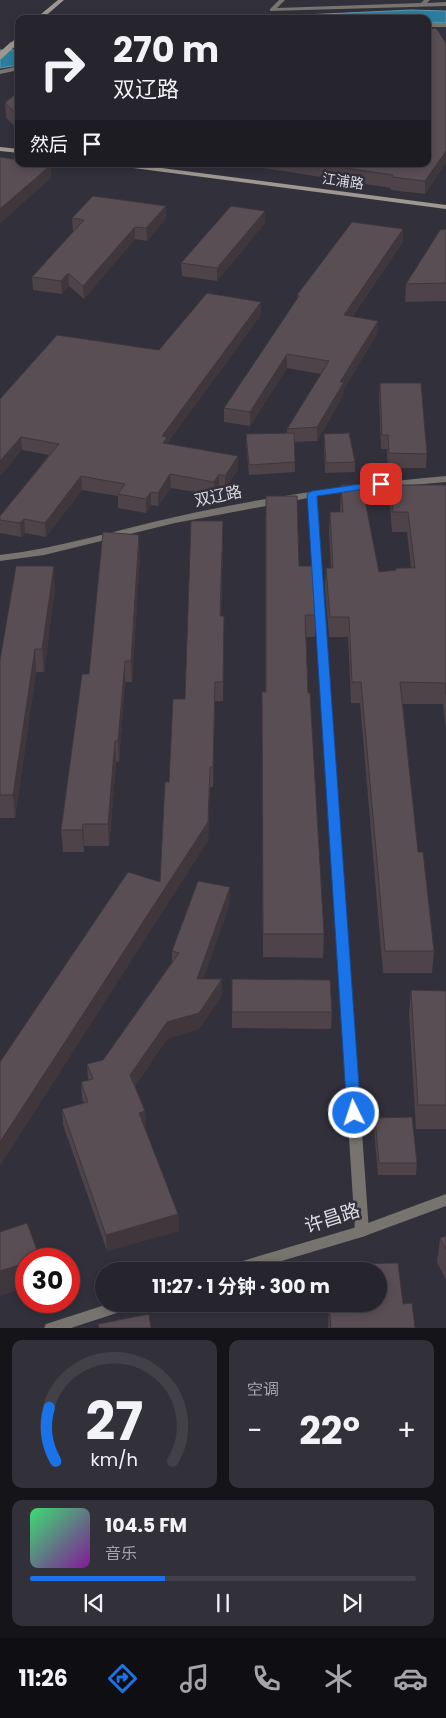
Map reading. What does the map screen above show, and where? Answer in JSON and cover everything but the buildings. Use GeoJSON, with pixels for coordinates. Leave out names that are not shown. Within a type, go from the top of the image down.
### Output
{"type":"FeatureCollection","features":[{"type":"Feature","properties":{"kind":"main road"},"geometry":{"type":"LineString","coordinates":[[43,15],[60,0]]}},
{"type":"Feature","properties":{"kind":"main road"},"geometry":{"type":"LineString","coordinates":[[0,56],[15,42]]}},
{"type":"Feature","properties":{"kind":"main road"},"geometry":{"type":"LineString","coordinates":[[0,148],[15,150]]}},
{"type":"Feature","properties":{"kind":"main road","name":"江浦路"},"geometry":{"type":"LineString","coordinates":[[140,167],[446,208]]}},
{"type":"Feature","properties":{"kind":"street"},"geometry":{"type":"LineString","coordinates":[[282,0],[272,10],[350,9],[425,2],[446,4]]}},
{"type":"Feature","properties":{"kind":"street"},"geometry":{"type":"LineString","coordinates":[[350,9],[354,0]]}},
{"type":"Feature","properties":{"kind":"street"},"geometry":{"type":"LineString","coordinates":[[431,25],[446,25]]}},
{"type":"Feature","properties":{"kind":"street"},"geometry":{"type":"LineString","coordinates":[[0,72],[15,69]]}},
{"type":"Feature","properties":{"kind":"street","name":"双辽路"},"geometry":{"type":"LineString","coordinates":[[0,558],[55,549],[246,505],[398,482],[446,478]]}},
{"type":"Feature","properties":{"kind":"street"},"geometry":{"type":"LineString","coordinates":[[312,494],[362,1230]]}},
{"type":"Feature","properties":{"kind":"street","name":"许昌路"},"geometry":{"type":"LineString","coordinates":[[258,1262],[362,1230],[446,1200]]}},
{"type":"Feature","properties":{"kind":"street"},"geometry":{"type":"LineString","coordinates":[[51,1328],[102,1312]]}},
{"type":"Feature","properties":{"kind":"water"},"geometry":{"type":"Polygon","coordinates":[[[411,10],[446,11],[446,23],[431,22],[431,15],[303,15],[411,10]]]}},
{"type":"Feature","properties":{"kind":"water"},"geometry":{"type":"Polygon","coordinates":[[[0,50],[15,50],[15,66],[0,68],[0,50]]]}},
{"type":"Feature","properties":{"kind":"route"},"geometry":{"type":"LineString","coordinates":[[354,1113],[312,494],[381,484]]}}]}
